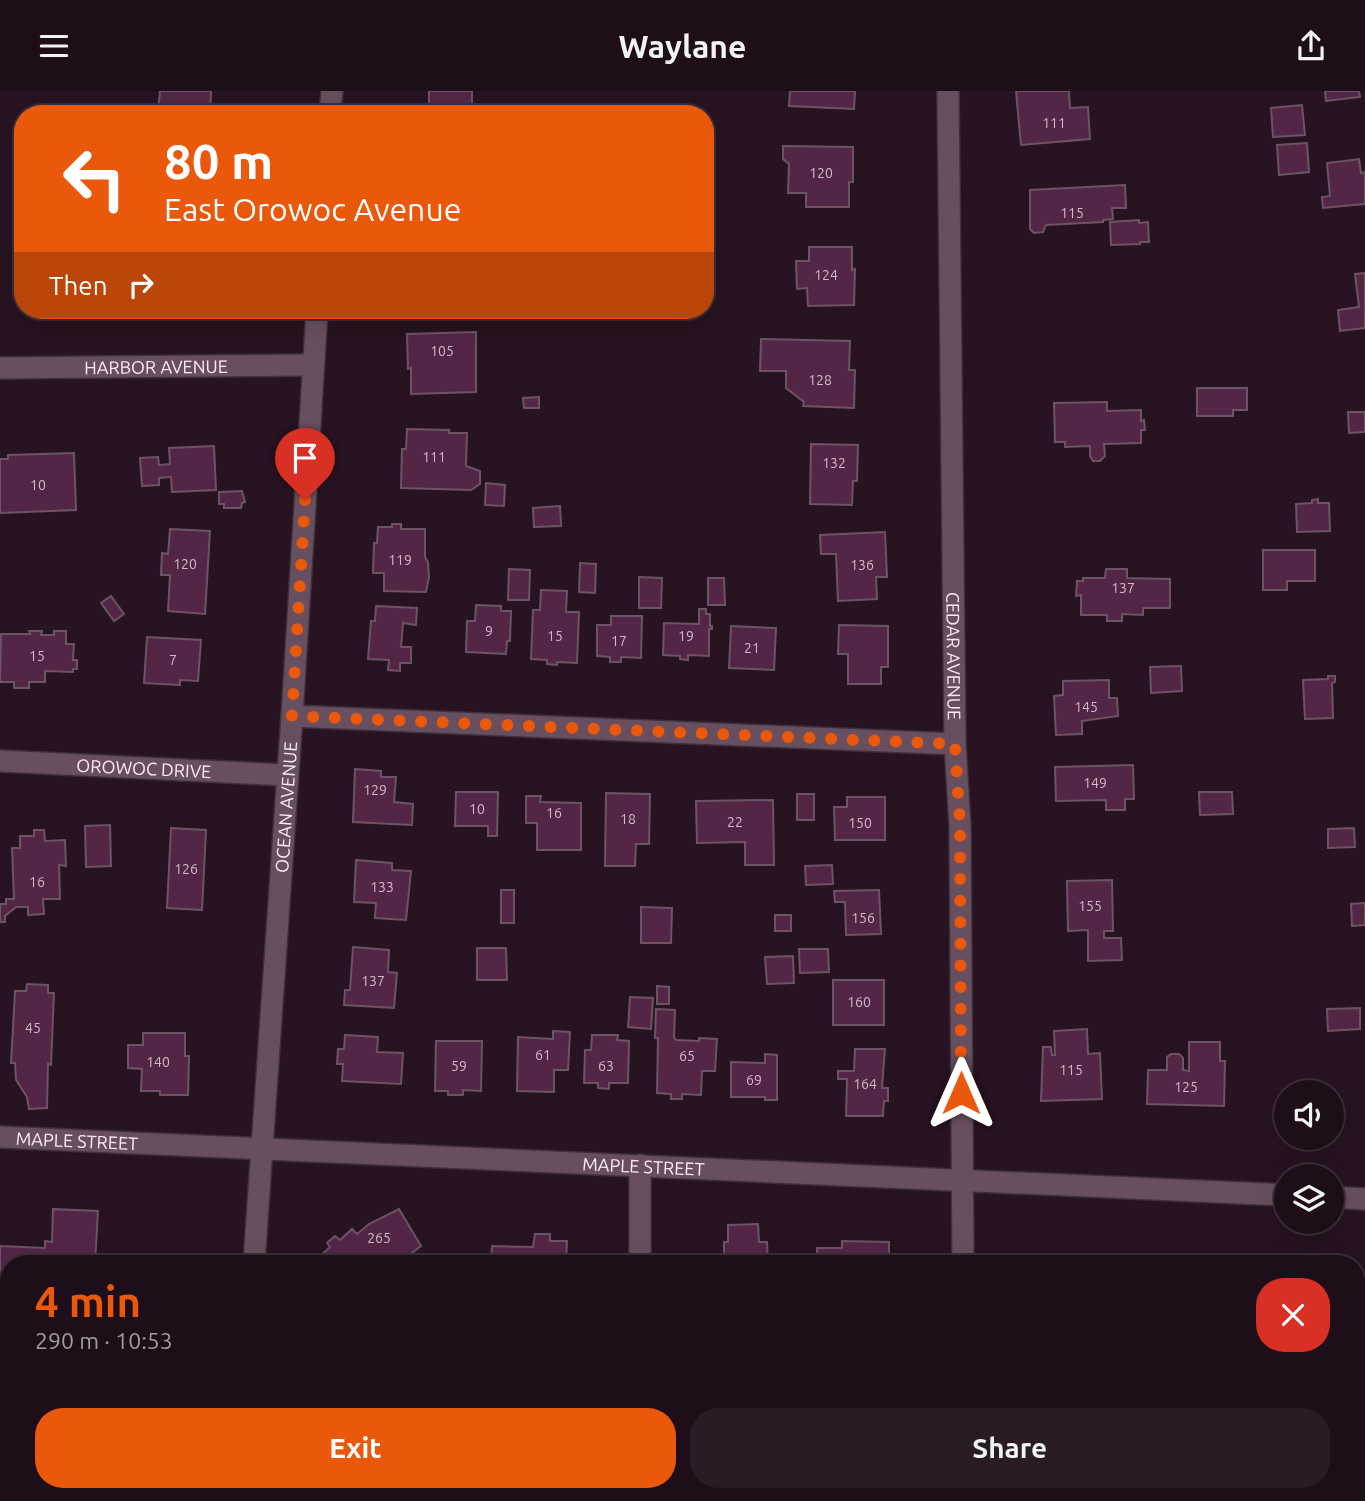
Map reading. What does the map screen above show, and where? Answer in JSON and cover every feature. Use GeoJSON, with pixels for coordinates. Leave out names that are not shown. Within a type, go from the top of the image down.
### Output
{"type":"FeatureCollection","features":[{"type":"Feature","properties":{"kind":"street","name":"CEDAR AVENUE"},"geometry":{"type":"LineString","coordinates":[[948,91],[955,744],[960,826],[963,1255]]}},
{"type":"Feature","properties":{"kind":"street","name":"OCEAN AVENUE"},"geometry":{"type":"LineString","coordinates":[[255,1255],[316,319]]}},
{"type":"Feature","properties":{"kind":"street","name":"HARBOR AVENUE"},"geometry":{"type":"LineString","coordinates":[[0,368],[313,365]]}},
{"type":"Feature","properties":{"kind":"street"},"geometry":{"type":"LineString","coordinates":[[292,716],[955,744]]}},
{"type":"Feature","properties":{"kind":"street","name":"OROWOC DRIVE"},"geometry":{"type":"LineString","coordinates":[[0,761],[286,775]]}},
{"type":"Feature","properties":{"kind":"street","name":"MAPLE STREET"},"geometry":{"type":"LineString","coordinates":[[0,1137],[1274,1194]]}},
{"type":"Feature","properties":{"kind":"street"},"geometry":{"type":"LineString","coordinates":[[640,1165],[640,1255]]}},
{"type":"Feature","properties":{"kind":"street"},"geometry":{"type":"LineString","coordinates":[[1344,1198],[1365,1199]]}},
{"type":"Feature","properties":{"kind":"building"},"geometry":{"type":"Polygon","coordinates":[[[160,91],[211,91],[210,105],[159,105],[160,91]]]}},
{"type":"Feature","properties":{"kind":"building"},"geometry":{"type":"Polygon","coordinates":[[[429,91],[472,91],[472,105],[429,105],[429,91]]]}},
{"type":"Feature","properties":{"kind":"building"},"geometry":{"type":"Polygon","coordinates":[[[790,91],[855,91],[854,109],[789,106],[790,91]]]}},
{"type":"Feature","properties":{"kind":"building"},"geometry":{"type":"Polygon","coordinates":[[[1016,91],[1069,91],[1070,108],[1088,107],[1090,139],[1021,145],[1016,91]]]}},
{"type":"Feature","properties":{"kind":"building"},"geometry":{"type":"Polygon","coordinates":[[[1325,91],[1359,91],[1360,97],[1326,101],[1325,91]]]}},
{"type":"Feature","properties":{"kind":"building"},"geometry":{"type":"Polygon","coordinates":[[[1302,105],[1305,135],[1273,137],[1271,108],[1302,105]]]}},
{"type":"Feature","properties":{"kind":"building"},"geometry":{"type":"Polygon","coordinates":[[[1307,143],[1309,172],[1279,175],[1277,145],[1307,143]]]}},
{"type":"Feature","properties":{"kind":"building"},"geometry":{"type":"Polygon","coordinates":[[[783,146],[853,147],[853,182],[849,182],[849,207],[806,207],[806,193],[788,193],[789,164],[783,159],[783,146]]]}},
{"type":"Feature","properties":{"kind":"building"},"geometry":{"type":"Polygon","coordinates":[[[1359,159],[1361,173],[1365,172],[1365,204],[1323,208],[1322,197],[1330,196],[1327,163],[1359,159]]]}},
{"type":"Feature","properties":{"kind":"building"},"geometry":{"type":"Polygon","coordinates":[[[1125,185],[1126,208],[1112,208],[1113,219],[1046,225],[1043,232],[1034,233],[1030,229],[1030,190],[1125,185]]]}},
{"type":"Feature","properties":{"kind":"building"},"geometry":{"type":"Polygon","coordinates":[[[1139,220],[1139,223],[1148,222],[1149,242],[1111,245],[1110,222],[1139,220]]]}},
{"type":"Feature","properties":{"kind":"building"},"geometry":{"type":"Polygon","coordinates":[[[809,247],[852,247],[852,270],[855,269],[854,305],[808,306],[807,288],[797,289],[796,261],[809,261],[809,247]]]}},
{"type":"Feature","properties":{"kind":"building"},"geometry":{"type":"Polygon","coordinates":[[[1365,273],[1365,328],[1340,331],[1338,310],[1359,307],[1355,274],[1365,273]]]}},
{"type":"Feature","properties":{"kind":"building"},"geometry":{"type":"Polygon","coordinates":[[[476,332],[476,392],[411,394],[407,334],[476,332]]]}},
{"type":"Feature","properties":{"kind":"building"},"geometry":{"type":"Polygon","coordinates":[[[761,339],[850,341],[849,370],[855,370],[854,408],[803,406],[804,402],[786,388],[786,371],[760,371],[761,339]]]}},
{"type":"Feature","properties":{"kind":"building"},"geometry":{"type":"Polygon","coordinates":[[[1197,388],[1247,388],[1247,410],[1233,410],[1233,416],[1197,416],[1197,388]]]}},
{"type":"Feature","properties":{"kind":"building"},"geometry":{"type":"Polygon","coordinates":[[[539,397],[539,408],[524,408],[523,398],[539,397]]]}},
{"type":"Feature","properties":{"kind":"building"},"geometry":{"type":"Polygon","coordinates":[[[1107,402],[1107,411],[1141,410],[1141,421],[1144,420],[1145,430],[1141,430],[1141,443],[1104,444],[1105,456],[1100,461],[1093,461],[1090,446],[1065,447],[1065,442],[1055,442],[1054,403],[1107,402]]]}},
{"type":"Feature","properties":{"kind":"building"},"geometry":{"type":"Polygon","coordinates":[[[1348,412],[1365,412],[1365,432],[1349,433],[1348,412]]]}},
{"type":"Feature","properties":{"kind":"building"},"geometry":{"type":"Polygon","coordinates":[[[407,429],[467,433],[466,466],[480,471],[480,484],[471,490],[401,488],[402,449],[406,449],[407,429]]]}},
{"type":"Feature","properties":{"kind":"building"},"geometry":{"type":"Polygon","coordinates":[[[811,444],[858,445],[857,481],[853,481],[852,505],[810,504],[811,444]]]}},
{"type":"Feature","properties":{"kind":"building"},"geometry":{"type":"Polygon","coordinates":[[[214,446],[216,490],[172,492],[171,477],[159,478],[159,485],[142,486],[140,458],[158,457],[159,465],[170,464],[169,448],[214,446]]]}},
{"type":"Feature","properties":{"kind":"building"},"geometry":{"type":"Polygon","coordinates":[[[74,453],[76,510],[0,513],[0,459],[8,459],[8,455],[74,453]]]}},
{"type":"Feature","properties":{"kind":"building"},"geometry":{"type":"Polygon","coordinates":[[[486,483],[505,485],[504,506],[485,505],[486,483]]]}},
{"type":"Feature","properties":{"kind":"building"},"geometry":{"type":"Polygon","coordinates":[[[242,491],[245,502],[241,508],[224,508],[224,504],[219,504],[219,492],[242,491]]]}},
{"type":"Feature","properties":{"kind":"building"},"geometry":{"type":"Polygon","coordinates":[[[1318,499],[1318,503],[1329,503],[1330,531],[1297,532],[1296,504],[1312,503],[1312,500],[1318,499]]]}},
{"type":"Feature","properties":{"kind":"building"},"geometry":{"type":"Polygon","coordinates":[[[560,506],[561,526],[534,527],[533,508],[560,506]]]}},
{"type":"Feature","properties":{"kind":"building"},"geometry":{"type":"Polygon","coordinates":[[[392,524],[401,524],[401,529],[425,529],[425,557],[429,577],[426,592],[384,591],[384,573],[373,573],[374,543],[377,543],[378,527],[392,527],[392,524]]]}},
{"type":"Feature","properties":{"kind":"building"},"geometry":{"type":"Polygon","coordinates":[[[170,529],[210,531],[205,614],[168,611],[170,575],[161,575],[162,553],[168,554],[170,529]]]}},
{"type":"Feature","properties":{"kind":"building"},"geometry":{"type":"Polygon","coordinates":[[[885,532],[887,577],[876,577],[877,599],[838,601],[836,554],[821,554],[820,535],[885,532]]]}},
{"type":"Feature","properties":{"kind":"building"},"geometry":{"type":"Polygon","coordinates":[[[1263,550],[1315,550],[1315,581],[1287,581],[1287,590],[1263,590],[1263,550]]]}},
{"type":"Feature","properties":{"kind":"building"},"geometry":{"type":"Polygon","coordinates":[[[580,563],[596,564],[595,593],[579,592],[580,563]]]}},
{"type":"Feature","properties":{"kind":"building"},"geometry":{"type":"Polygon","coordinates":[[[509,569],[530,570],[529,600],[508,600],[509,569]]]}},
{"type":"Feature","properties":{"kind":"building"},"geometry":{"type":"Polygon","coordinates":[[[1106,569],[1127,569],[1127,578],[1170,579],[1170,608],[1143,608],[1143,615],[1122,614],[1122,621],[1107,621],[1107,615],[1081,615],[1081,595],[1076,596],[1077,581],[1083,581],[1083,578],[1105,578],[1106,569]]]}},
{"type":"Feature","properties":{"kind":"building"},"geometry":{"type":"Polygon","coordinates":[[[639,577],[662,578],[661,608],[639,608],[639,577]]]}},
{"type":"Feature","properties":{"kind":"building"},"geometry":{"type":"Polygon","coordinates":[[[708,578],[724,578],[725,605],[708,605],[708,578]]]}},
{"type":"Feature","properties":{"kind":"building"},"geometry":{"type":"Polygon","coordinates":[[[541,590],[567,591],[566,612],[579,612],[577,663],[557,662],[557,665],[547,664],[547,660],[531,659],[533,610],[540,610],[541,590]]]}},
{"type":"Feature","properties":{"kind":"building"},"geometry":{"type":"Polygon","coordinates":[[[111,596],[124,614],[114,621],[101,603],[111,596]]]}},
{"type":"Feature","properties":{"kind":"building"},"geometry":{"type":"Polygon","coordinates":[[[476,605],[501,606],[501,611],[511,611],[510,641],[507,641],[506,654],[466,652],[467,621],[475,621],[476,605]]]}},
{"type":"Feature","properties":{"kind":"building"},"geometry":{"type":"Polygon","coordinates":[[[376,606],[417,608],[416,625],[403,623],[401,647],[411,647],[411,663],[400,663],[400,671],[388,670],[389,660],[368,659],[371,621],[375,621],[376,606]]]}},
{"type":"Feature","properties":{"kind":"building"},"geometry":{"type":"Polygon","coordinates":[[[699,609],[706,609],[706,614],[710,614],[712,629],[709,629],[709,656],[688,655],[688,660],[680,659],[680,656],[663,655],[664,623],[699,624],[699,609]]]}},
{"type":"Feature","properties":{"kind":"building"},"geometry":{"type":"Polygon","coordinates":[[[611,616],[642,616],[641,658],[621,657],[621,662],[610,662],[610,657],[597,656],[597,625],[611,625],[611,616]]]}},
{"type":"Feature","properties":{"kind":"building"},"geometry":{"type":"Polygon","coordinates":[[[839,625],[888,626],[888,667],[881,667],[881,684],[848,684],[848,654],[838,654],[839,625]]]}},
{"type":"Feature","properties":{"kind":"building"},"geometry":{"type":"Polygon","coordinates":[[[731,626],[776,628],[774,670],[729,668],[731,626]]]}},
{"type":"Feature","properties":{"kind":"building"},"geometry":{"type":"Polygon","coordinates":[[[29,631],[54,635],[54,631],[66,631],[66,644],[74,644],[73,660],[77,660],[77,669],[73,669],[73,672],[45,671],[45,682],[29,682],[29,688],[14,688],[14,682],[0,682],[1,634],[30,634],[29,631]]]}},
{"type":"Feature","properties":{"kind":"building"},"geometry":{"type":"Polygon","coordinates":[[[147,637],[201,640],[198,681],[180,680],[180,685],[144,683],[147,637]]]}},
{"type":"Feature","properties":{"kind":"building"},"geometry":{"type":"Polygon","coordinates":[[[1181,666],[1182,691],[1151,693],[1150,667],[1181,666]]]}},
{"type":"Feature","properties":{"kind":"building"},"geometry":{"type":"Polygon","coordinates":[[[1328,676],[1335,676],[1335,682],[1332,683],[1333,718],[1305,719],[1303,680],[1328,679],[1328,676]]]}},
{"type":"Feature","properties":{"kind":"building"},"geometry":{"type":"Polygon","coordinates":[[[1109,680],[1109,698],[1117,698],[1118,716],[1082,721],[1082,734],[1056,735],[1054,696],[1063,695],[1063,681],[1109,680]]]}},
{"type":"Feature","properties":{"kind":"building"},"geometry":{"type":"Polygon","coordinates":[[[1133,765],[1134,799],[1125,799],[1125,810],[1106,810],[1106,800],[1056,801],[1055,767],[1133,765]]]}},
{"type":"Feature","properties":{"kind":"building"},"geometry":{"type":"Polygon","coordinates":[[[355,769],[381,771],[381,777],[396,777],[394,802],[413,804],[412,825],[353,822],[355,769]]]}},
{"type":"Feature","properties":{"kind":"building"},"geometry":{"type":"Polygon","coordinates":[[[456,792],[498,792],[497,836],[488,836],[488,826],[455,826],[456,792]]]}},
{"type":"Feature","properties":{"kind":"building"},"geometry":{"type":"Polygon","coordinates":[[[1199,792],[1232,792],[1233,814],[1200,815],[1199,792]]]}},
{"type":"Feature","properties":{"kind":"building"},"geometry":{"type":"Polygon","coordinates":[[[606,793],[650,794],[649,844],[636,844],[635,866],[605,866],[606,793]]]}},
{"type":"Feature","properties":{"kind":"building"},"geometry":{"type":"Polygon","coordinates":[[[797,794],[814,794],[814,820],[797,820],[797,794]]]}},
{"type":"Feature","properties":{"kind":"building"},"geometry":{"type":"Polygon","coordinates":[[[526,796],[541,796],[540,802],[581,803],[581,850],[537,850],[537,823],[526,823],[526,796]]]}},
{"type":"Feature","properties":{"kind":"building"},"geometry":{"type":"Polygon","coordinates":[[[847,797],[885,797],[885,840],[835,840],[834,807],[847,807],[847,797]]]}},
{"type":"Feature","properties":{"kind":"building"},"geometry":{"type":"Polygon","coordinates":[[[773,800],[774,865],[745,865],[745,842],[697,843],[696,801],[773,800]]]}},
{"type":"Feature","properties":{"kind":"building"},"geometry":{"type":"Polygon","coordinates":[[[110,825],[111,866],[86,867],[85,826],[110,825]]]}},
{"type":"Feature","properties":{"kind":"building"},"geometry":{"type":"Polygon","coordinates":[[[171,828],[206,830],[202,910],[167,908],[171,828]]]}},
{"type":"Feature","properties":{"kind":"building"},"geometry":{"type":"Polygon","coordinates":[[[1354,828],[1355,847],[1328,848],[1328,829],[1354,828]]]}},
{"type":"Feature","properties":{"kind":"building"},"geometry":{"type":"Polygon","coordinates":[[[34,830],[44,830],[45,841],[65,840],[66,866],[59,865],[60,899],[43,899],[44,914],[28,915],[28,907],[16,907],[5,916],[5,922],[0,922],[0,904],[6,904],[6,899],[14,899],[12,848],[20,848],[20,836],[34,836],[34,830]]]}},
{"type":"Feature","properties":{"kind":"building"},"geometry":{"type":"Polygon","coordinates":[[[356,860],[392,863],[392,870],[411,871],[406,920],[375,918],[376,903],[354,902],[356,860]]]}},
{"type":"Feature","properties":{"kind":"building"},"geometry":{"type":"Polygon","coordinates":[[[832,865],[833,884],[806,885],[805,866],[832,865]]]}},
{"type":"Feature","properties":{"kind":"building"},"geometry":{"type":"Polygon","coordinates":[[[1112,880],[1113,931],[1104,931],[1104,938],[1121,938],[1122,960],[1088,961],[1088,930],[1068,931],[1067,881],[1112,880]]]}},
{"type":"Feature","properties":{"kind":"building"},"geometry":{"type":"Polygon","coordinates":[[[501,890],[514,890],[514,923],[501,923],[501,890]]]}},
{"type":"Feature","properties":{"kind":"building"},"geometry":{"type":"Polygon","coordinates":[[[879,890],[881,934],[846,935],[845,902],[835,902],[834,891],[879,890]]]}},
{"type":"Feature","properties":{"kind":"building"},"geometry":{"type":"Polygon","coordinates":[[[1365,903],[1365,925],[1352,926],[1351,904],[1365,903]]]}},
{"type":"Feature","properties":{"kind":"building"},"geometry":{"type":"Polygon","coordinates":[[[641,907],[672,908],[671,943],[641,943],[641,907]]]}},
{"type":"Feature","properties":{"kind":"building"},"geometry":{"type":"Polygon","coordinates":[[[775,915],[791,915],[791,931],[775,931],[775,915]]]}},
{"type":"Feature","properties":{"kind":"building"},"geometry":{"type":"Polygon","coordinates":[[[353,947],[389,950],[388,972],[397,973],[394,1008],[344,1005],[345,990],[350,990],[353,947]]]}},
{"type":"Feature","properties":{"kind":"building"},"geometry":{"type":"Polygon","coordinates":[[[477,948],[506,948],[507,980],[477,980],[477,948]]]}},
{"type":"Feature","properties":{"kind":"building"},"geometry":{"type":"Polygon","coordinates":[[[799,949],[828,949],[829,972],[800,973],[799,949]]]}},
{"type":"Feature","properties":{"kind":"building"},"geometry":{"type":"Polygon","coordinates":[[[793,956],[794,983],[767,984],[765,957],[793,956]]]}},
{"type":"Feature","properties":{"kind":"building"},"geometry":{"type":"Polygon","coordinates":[[[833,980],[884,980],[884,1025],[833,1025],[833,980]]]}},
{"type":"Feature","properties":{"kind":"building"},"geometry":{"type":"Polygon","coordinates":[[[27,984],[48,985],[48,993],[54,993],[47,1108],[29,1109],[27,1097],[16,1080],[15,1063],[11,1063],[15,991],[26,991],[27,984]]]}},
{"type":"Feature","properties":{"kind":"building"},"geometry":{"type":"Polygon","coordinates":[[[657,986],[669,987],[669,1004],[657,1004],[657,986]]]}},
{"type":"Feature","properties":{"kind":"building"},"geometry":{"type":"Polygon","coordinates":[[[630,997],[653,998],[651,1029],[628,1027],[630,997]]]}},
{"type":"Feature","properties":{"kind":"building"},"geometry":{"type":"Polygon","coordinates":[[[1360,1008],[1360,1029],[1328,1031],[1327,1009],[1360,1008]]]}},
{"type":"Feature","properties":{"kind":"building"},"geometry":{"type":"Polygon","coordinates":[[[656,1009],[675,1010],[676,1040],[717,1039],[715,1071],[702,1071],[701,1095],[682,1094],[682,1099],[671,1099],[671,1094],[657,1093],[656,1009]]]}},
{"type":"Feature","properties":{"kind":"building"},"geometry":{"type":"Polygon","coordinates":[[[1087,1029],[1088,1054],[1100,1053],[1102,1099],[1041,1101],[1043,1047],[1051,1047],[1052,1055],[1055,1055],[1054,1031],[1087,1029]]]}},
{"type":"Feature","properties":{"kind":"building"},"geometry":{"type":"Polygon","coordinates":[[[553,1031],[570,1032],[568,1070],[554,1070],[554,1092],[517,1091],[518,1037],[553,1039],[553,1031]]]}},
{"type":"Feature","properties":{"kind":"building"},"geometry":{"type":"Polygon","coordinates":[[[143,1033],[185,1033],[185,1056],[189,1056],[188,1095],[160,1095],[160,1091],[141,1091],[142,1069],[128,1068],[128,1045],[143,1045],[143,1033]]]}},
{"type":"Feature","properties":{"kind":"building"},"geometry":{"type":"Polygon","coordinates":[[[345,1035],[378,1037],[377,1052],[403,1053],[401,1084],[342,1081],[343,1064],[337,1064],[338,1049],[344,1049],[345,1035]]]}},
{"type":"Feature","properties":{"kind":"building"},"geometry":{"type":"Polygon","coordinates":[[[592,1035],[618,1035],[617,1040],[629,1041],[628,1083],[609,1083],[609,1089],[598,1088],[598,1083],[584,1083],[585,1050],[591,1050],[592,1035]]]}},
{"type":"Feature","properties":{"kind":"building"},"geometry":{"type":"Polygon","coordinates":[[[436,1041],[482,1041],[481,1091],[463,1090],[463,1095],[448,1095],[448,1091],[435,1091],[436,1041]]]}},
{"type":"Feature","properties":{"kind":"building"},"geometry":{"type":"Polygon","coordinates":[[[1189,1042],[1220,1042],[1220,1061],[1225,1061],[1224,1106],[1147,1104],[1148,1070],[1167,1070],[1167,1057],[1179,1054],[1183,1058],[1183,1070],[1189,1071],[1189,1042]]]}},
{"type":"Feature","properties":{"kind":"building"},"geometry":{"type":"Polygon","coordinates":[[[855,1049],[885,1049],[882,1088],[888,1088],[888,1101],[884,1101],[883,1116],[846,1116],[847,1079],[838,1079],[838,1071],[854,1071],[855,1049]]]}},
{"type":"Feature","properties":{"kind":"building"},"geometry":{"type":"Polygon","coordinates":[[[765,1054],[777,1055],[777,1100],[765,1100],[765,1097],[731,1097],[731,1062],[765,1063],[765,1054]]]}},
{"type":"Feature","properties":{"kind":"building"},"geometry":{"type":"Polygon","coordinates":[[[53,1209],[98,1211],[95,1255],[0,1255],[0,1246],[45,1248],[45,1241],[52,1242],[53,1209]]]}},
{"type":"Feature","properties":{"kind":"building"},"geometry":{"type":"Polygon","coordinates":[[[399,1209],[421,1246],[409,1255],[321,1255],[330,1247],[327,1243],[335,1236],[340,1240],[352,1229],[357,1234],[369,1224],[399,1209]]]}},
{"type":"Feature","properties":{"kind":"building"},"geometry":{"type":"Polygon","coordinates":[[[758,1224],[759,1242],[767,1242],[768,1255],[724,1255],[724,1242],[728,1242],[728,1225],[758,1224]]]}},
{"type":"Feature","properties":{"kind":"building"},"geometry":{"type":"Polygon","coordinates":[[[535,1234],[550,1234],[550,1241],[567,1241],[566,1255],[491,1255],[492,1246],[533,1247],[535,1234]]]}},
{"type":"Feature","properties":{"kind":"building"},"geometry":{"type":"Polygon","coordinates":[[[842,1241],[889,1242],[889,1255],[817,1255],[817,1248],[842,1248],[842,1241]]]}},
{"type":"Feature","properties":{"kind":"route"},"geometry":{"type":"LineString","coordinates":[[305,500],[292,716],[955,744],[960,826],[961,1093]]}}]}
